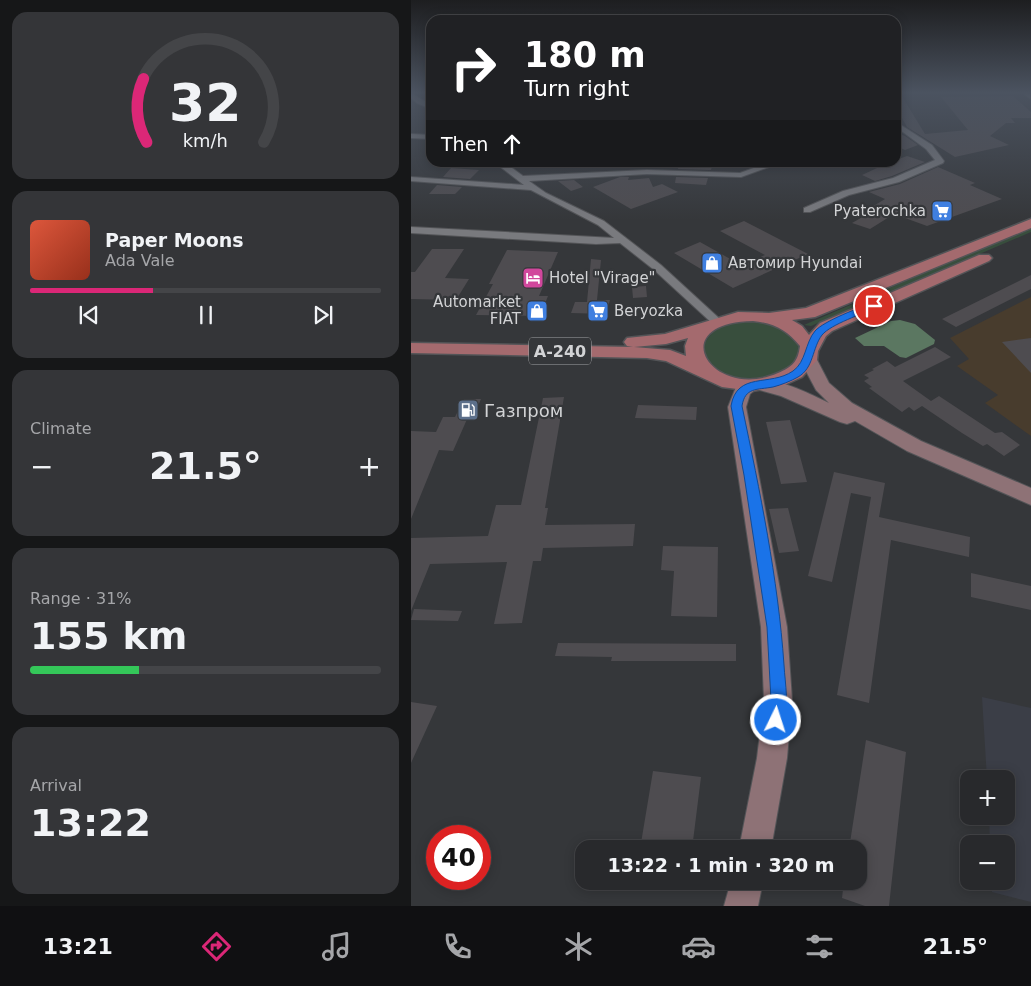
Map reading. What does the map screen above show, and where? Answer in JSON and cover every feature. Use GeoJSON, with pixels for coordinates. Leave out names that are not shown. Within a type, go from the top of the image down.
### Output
{"type":"FeatureCollection","features":[{"type":"Feature","properties":{"kind":"main road"},"geometry":{"type":"LineString","coordinates":[[1031,223],[809,313],[767,318],[738,317],[711,325],[697,338],[693,349],[696,361],[706,372],[722,380],[756,385],[789,378],[802,369],[819,333],[826,327],[1031,238]]}},
{"type":"Feature","properties":{"kind":"main road"},"geometry":{"type":"LineString","coordinates":[[767,318],[785,323],[800,332],[808,344],[809,354]]}},
{"type":"Feature","properties":{"kind":"main road","name":"А-240"},"geometry":{"type":"LineString","coordinates":[[411,338],[640,342],[678,337],[711,325]]}},
{"type":"Feature","properties":{"kind":"main road","name":"А-240"},"geometry":{"type":"LineString","coordinates":[[411,348],[647,353],[670,356],[706,372]]}},
{"type":"Feature","properties":{"kind":"street"},"geometry":{"type":"LineString","coordinates":[[807,210],[846,193],[896,180],[940,161],[929,147],[912,135]]}},
{"type":"Feature","properties":{"kind":"street"},"geometry":{"type":"LineString","coordinates":[[411,136],[426,137]]}},
{"type":"Feature","properties":{"kind":"street"},"geometry":{"type":"LineString","coordinates":[[505,167],[532,188],[592,217],[657,266],[711,325]]}},
{"type":"Feature","properties":{"kind":"street"},"geometry":{"type":"LineString","coordinates":[[647,172],[648,167]]}},
{"type":"Feature","properties":{"kind":"street"},"geometry":{"type":"LineString","coordinates":[[521,178],[647,172],[741,175],[764,167]]}},
{"type":"Feature","properties":{"kind":"street"},"geometry":{"type":"LineString","coordinates":[[411,179],[532,188]]}},
{"type":"Feature","properties":{"kind":"street"},"geometry":{"type":"LineString","coordinates":[[411,230],[596,241],[623,240]]}},
{"type":"Feature","properties":{"kind":"street"},"geometry":{"type":"LineString","coordinates":[[809,354],[817,378],[834,399],[914,446]]}},
{"type":"Feature","properties":{"kind":"street"},"geometry":{"type":"LineString","coordinates":[[706,372],[721,384],[737,406],[774,627],[778,691],[772,758],[757,840]]}},
{"type":"Feature","properties":{"kind":"street"},"geometry":{"type":"LineString","coordinates":[[737,406],[742,391],[756,385],[787,391],[1031,497]]}},
{"type":"Feature","properties":{"kind":"street"},"geometry":{"type":"LineString","coordinates":[[741,906],[745,890]]}},
{"type":"Feature","properties":{"kind":"shaded area"},"geometry":{"type":"Polygon","coordinates":[[[1031,297],[1031,436],[985,403],[998,395],[957,366],[969,359],[950,338],[1031,297]]]}},
{"type":"Feature","properties":{"kind":"shaded area"},"geometry":{"type":"Polygon","coordinates":[[[982,697],[1031,708],[1031,902],[992,892],[992,890],[1015,890],[1015,835],[990,835],[989,825],[1015,825],[1015,770],[986,770],[982,697]]]}},
{"type":"Feature","properties":{"kind":"green space"},"geometry":{"type":"Polygon","coordinates":[[[1031,227],[1031,232],[811,326],[804,325],[1031,227]]]}},
{"type":"Feature","properties":{"kind":"green space"},"geometry":{"type":"Polygon","coordinates":[[[900,320],[915,324],[935,340],[934,344],[906,358],[900,357],[884,346],[864,346],[855,338],[891,321],[900,320]]]}},
{"type":"Feature","properties":{"kind":"green space"},"geometry":{"type":"Polygon","coordinates":[[[755,321],[770,324],[783,330],[799,344],[802,351],[788,372],[750,380],[727,376],[718,371],[709,362],[702,349],[706,340],[723,326],[755,321]]]}},
{"type":"Feature","properties":{"kind":"building"},"geometry":{"type":"Polygon","coordinates":[[[901,135],[918,145],[905,150],[901,148],[901,135]]]}},
{"type":"Feature","properties":{"kind":"building"},"geometry":{"type":"Polygon","coordinates":[[[920,135],[991,135],[1009,145],[955,157],[920,135]]]}},
{"type":"Feature","properties":{"kind":"building"},"geometry":{"type":"Polygon","coordinates":[[[907,156],[925,162],[875,181],[862,175],[879,167],[901,167],[901,158],[907,156]]]}},
{"type":"Feature","properties":{"kind":"building"},"geometry":{"type":"Polygon","coordinates":[[[678,167],[712,167],[711,170],[678,169],[678,167]]]}},
{"type":"Feature","properties":{"kind":"building"},"geometry":{"type":"Polygon","coordinates":[[[938,167],[975,183],[970,185],[1002,199],[927,226],[894,214],[870,229],[852,223],[866,215],[862,213],[885,199],[869,192],[900,184],[938,167]]]}},
{"type":"Feature","properties":{"kind":"building"},"geometry":{"type":"Polygon","coordinates":[[[451,168],[479,170],[470,179],[443,177],[451,168]]]}},
{"type":"Feature","properties":{"kind":"building"},"geometry":{"type":"Polygon","coordinates":[[[620,177],[629,177],[628,180],[649,178],[653,187],[662,184],[678,192],[631,209],[593,187],[620,177]]]}},
{"type":"Feature","properties":{"kind":"building"},"geometry":{"type":"Polygon","coordinates":[[[676,177],[708,178],[706,185],[675,183],[676,177]]]}},
{"type":"Feature","properties":{"kind":"building"},"geometry":{"type":"Polygon","coordinates":[[[574,180],[583,187],[571,191],[558,181],[574,180]]]}},
{"type":"Feature","properties":{"kind":"building"},"geometry":{"type":"Polygon","coordinates":[[[437,185],[462,187],[455,194],[429,194],[437,185]]]}},
{"type":"Feature","properties":{"kind":"building"},"geometry":{"type":"Polygon","coordinates":[[[744,221],[808,254],[733,288],[674,253],[700,242],[741,265],[765,255],[720,231],[744,221]]]}},
{"type":"Feature","properties":{"kind":"building"},"geometry":{"type":"Polygon","coordinates":[[[432,249],[464,249],[445,278],[469,279],[456,300],[411,299],[411,272],[415,272],[432,249]]]}},
{"type":"Feature","properties":{"kind":"building"},"geometry":{"type":"Polygon","coordinates":[[[507,250],[558,252],[539,296],[548,296],[540,316],[476,315],[493,284],[489,284],[507,250]]]}},
{"type":"Feature","properties":{"kind":"building"},"geometry":{"type":"Polygon","coordinates":[[[591,259],[601,260],[597,300],[610,300],[606,314],[571,313],[575,302],[587,302],[591,259]]]}},
{"type":"Feature","properties":{"kind":"building"},"geometry":{"type":"Polygon","coordinates":[[[1031,275],[1031,289],[956,327],[942,319],[1031,275]]]}},
{"type":"Feature","properties":{"kind":"building"},"geometry":{"type":"Polygon","coordinates":[[[646,286],[647,297],[633,298],[632,287],[646,286]]]}},
{"type":"Feature","properties":{"kind":"building"},"geometry":{"type":"Polygon","coordinates":[[[1031,338],[1031,373],[1002,342],[1031,338]]]}},
{"type":"Feature","properties":{"kind":"building"},"geometry":{"type":"Polygon","coordinates":[[[935,347],[951,357],[903,381],[931,401],[939,396],[995,433],[1002,432],[1020,445],[1004,456],[987,444],[983,446],[922,406],[914,411],[909,407],[902,412],[869,388],[872,387],[864,381],[869,378],[864,375],[887,361],[895,367],[935,347]]]}},
{"type":"Feature","properties":{"kind":"building"},"geometry":{"type":"Polygon","coordinates":[[[564,397],[545,508],[548,508],[545,525],[635,524],[633,546],[543,548],[541,561],[533,561],[522,623],[494,624],[507,562],[430,564],[411,611],[411,538],[488,536],[496,505],[521,505],[543,398],[564,397]]]}},
{"type":"Feature","properties":{"kind":"building"},"geometry":{"type":"Polygon","coordinates":[[[464,399],[481,399],[473,418],[468,417],[453,451],[439,450],[411,519],[411,431],[436,432],[443,417],[455,417],[464,399]]]}},
{"type":"Feature","properties":{"kind":"building"},"geometry":{"type":"Polygon","coordinates":[[[638,405],[697,407],[696,420],[635,418],[638,405]]]}},
{"type":"Feature","properties":{"kind":"building"},"geometry":{"type":"Polygon","coordinates":[[[790,420],[807,482],[781,484],[766,422],[790,420]]]}},
{"type":"Feature","properties":{"kind":"building"},"geometry":{"type":"Polygon","coordinates":[[[834,472],[885,483],[879,517],[970,537],[969,557],[891,540],[869,703],[837,695],[871,497],[851,493],[832,582],[808,576],[834,472]]]}},
{"type":"Feature","properties":{"kind":"building"},"geometry":{"type":"Polygon","coordinates":[[[788,508],[799,551],[779,553],[769,509],[788,508]]]}},
{"type":"Feature","properties":{"kind":"building"},"geometry":{"type":"Polygon","coordinates":[[[663,546],[718,547],[717,617],[671,616],[674,571],[661,570],[663,546]]]}},
{"type":"Feature","properties":{"kind":"building"},"geometry":{"type":"Polygon","coordinates":[[[971,573],[1031,586],[1031,610],[971,597],[971,573]]]}},
{"type":"Feature","properties":{"kind":"building"},"geometry":{"type":"Polygon","coordinates":[[[414,609],[462,611],[458,621],[411,620],[414,609]]]}},
{"type":"Feature","properties":{"kind":"building"},"geometry":{"type":"Polygon","coordinates":[[[558,643],[736,644],[736,661],[611,661],[612,657],[555,656],[558,643]]]}},
{"type":"Feature","properties":{"kind":"building"},"geometry":{"type":"Polygon","coordinates":[[[411,702],[437,706],[411,763],[411,702]]]}},
{"type":"Feature","properties":{"kind":"building"},"geometry":{"type":"Polygon","coordinates":[[[866,740],[906,752],[889,906],[865,906],[842,898],[843,890],[867,890],[867,840],[850,840],[866,740]]]}},
{"type":"Feature","properties":{"kind":"building"},"geometry":{"type":"Polygon","coordinates":[[[653,771],[701,777],[693,840],[642,840],[653,771]]]}},
{"type":"Feature","properties":{"kind":"place","name":"Pyaterochka"},"geometry":{"type":"Point","coordinates":[942,211]}},
{"type":"Feature","properties":{"kind":"place","name":"Автомир Hyundai"},"geometry":{"type":"Point","coordinates":[712,263]}},
{"type":"Feature","properties":{"kind":"place","name":"Hotel \"Virage\""},"geometry":{"type":"Point","coordinates":[533,278]}},
{"type":"Feature","properties":{"kind":"place","name":"Automarket FIAT"},"geometry":{"type":"Point","coordinates":[537,311]}},
{"type":"Feature","properties":{"kind":"place","name":"Beryozka"},"geometry":{"type":"Point","coordinates":[598,311]}},
{"type":"Feature","properties":{"kind":"place","name":"Газпром"},"geometry":{"type":"Point","coordinates":[468,410]}},
{"type":"Feature","properties":{"kind":"route"},"geometry":{"type":"LineString","coordinates":[[776,720],[779,700],[774,627],[737,406],[738,399],[745,388],[772,384],[796,374],[806,364],[809,350],[819,333],[826,327],[874,306]]}}]}
